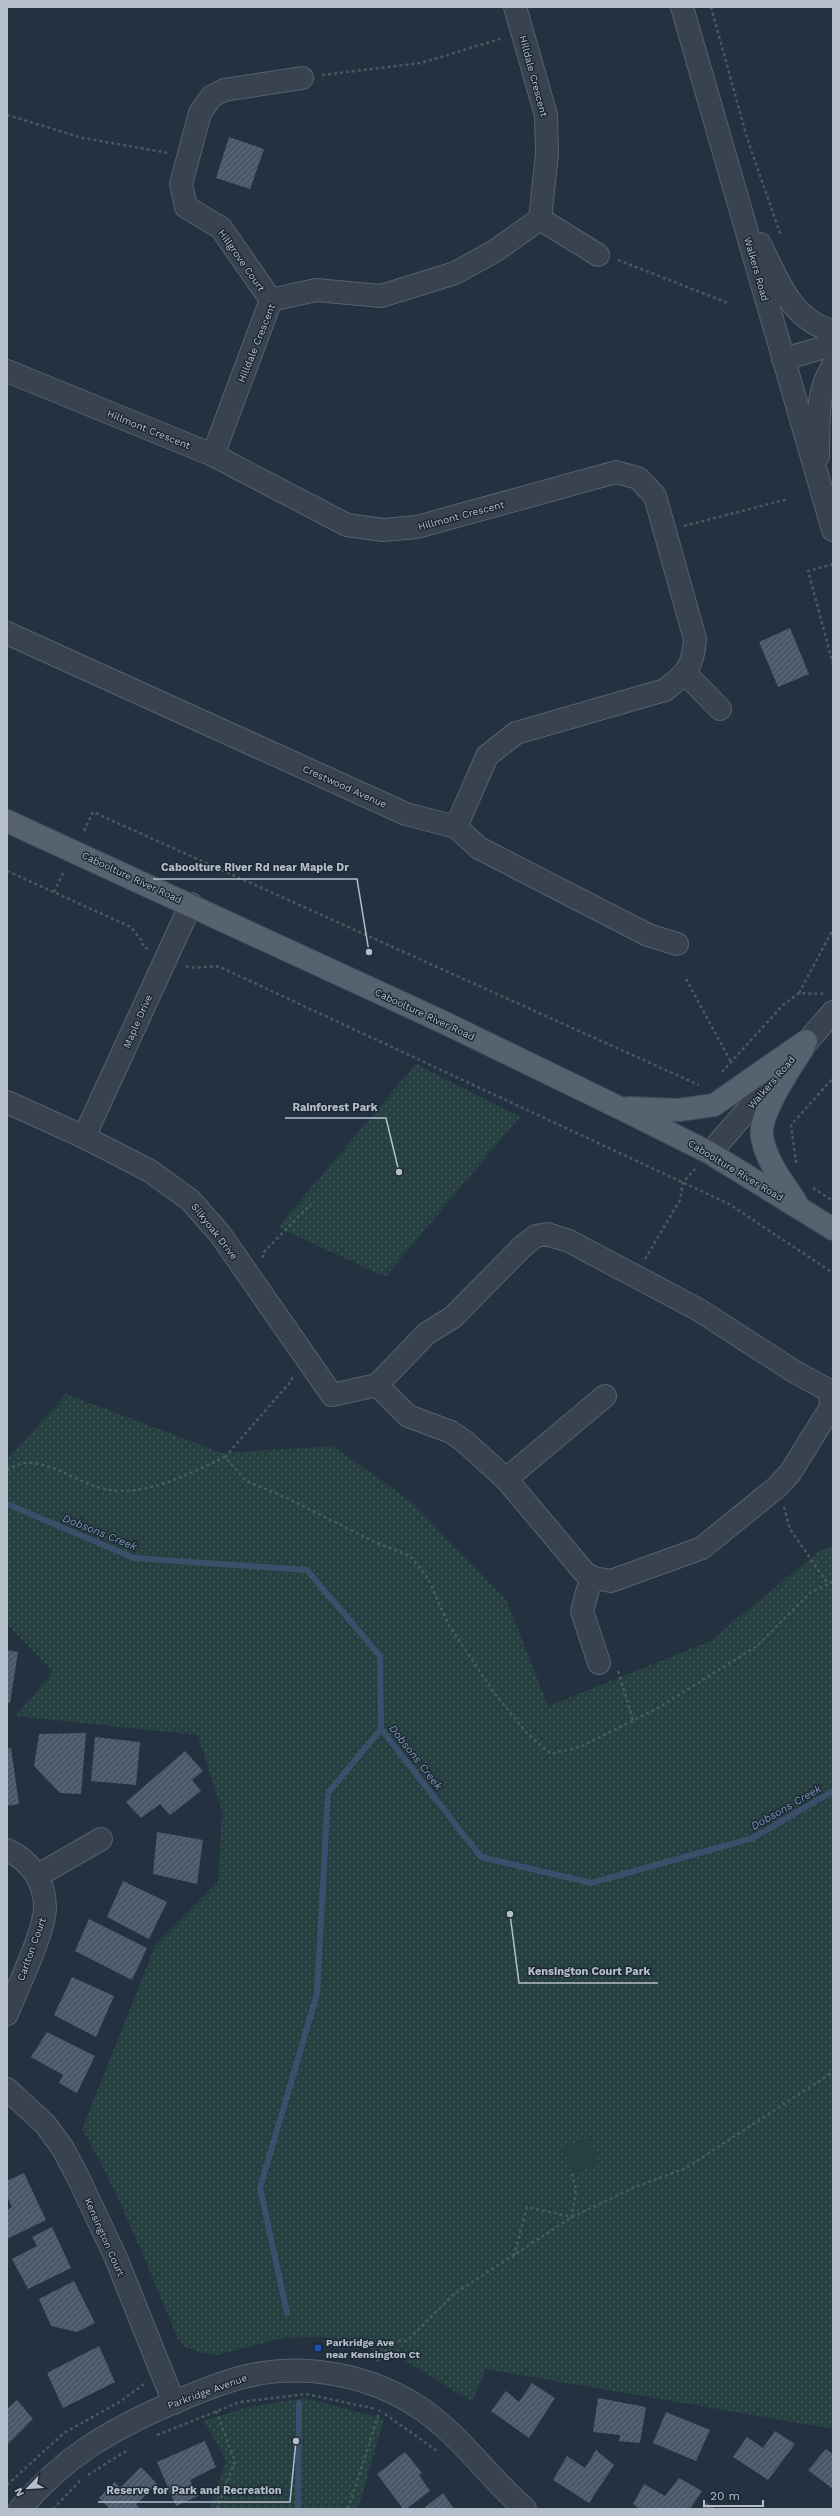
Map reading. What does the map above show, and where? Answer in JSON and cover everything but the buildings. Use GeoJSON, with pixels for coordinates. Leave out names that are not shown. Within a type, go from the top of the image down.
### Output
{"type":"FeatureCollection","features":[{"type":"Feature","properties":{"kind":"main road","name":"Caboolture River Road"},"geometry":{"type":"LineString","coordinates":[[7,821],[191,904],[620,1108],[710,1153],[833,1229]]}},
{"type":"Feature","properties":{"kind":"main road"},"geometry":{"type":"LineString","coordinates":[[620,1108],[679,1110],[714,1105],[806,1042]]}},
{"type":"Feature","properties":{"kind":"main road"},"geometry":{"type":"LineString","coordinates":[[801,1209],[766,1153],[761,1135],[765,1114],[806,1042]]}},
{"type":"Feature","properties":{"kind":"street","name":"Hilldale Crescent"},"geometry":{"type":"LineString","coordinates":[[213,455],[271,300],[316,290],[382,296],[455,273],[495,251],[540,219],[547,154],[546,115],[515,7]]}},
{"type":"Feature","properties":{"kind":"street","name":"Walkers Road"},"geometry":{"type":"LineString","coordinates":[[682,7],[833,530]]}},
{"type":"Feature","properties":{"kind":"street","name":"Hillgrove Court"},"geometry":{"type":"LineString","coordinates":[[271,300],[221,228],[186,207],[181,184],[200,113],[211,97],[224,90],[302,78]]}},
{"type":"Feature","properties":{"kind":"street"},"geometry":{"type":"LineString","coordinates":[[739,202],[786,294],[800,314],[812,324],[833,331]]}},
{"type":"Feature","properties":{"kind":"street"},"geometry":{"type":"LineString","coordinates":[[540,219],[598,255]]}},
{"type":"Feature","properties":{"kind":"street"},"geometry":{"type":"LineString","coordinates":[[783,359],[833,345]]}},
{"type":"Feature","properties":{"kind":"street"},"geometry":{"type":"LineString","coordinates":[[818,479],[819,403],[822,388],[833,366]]}},
{"type":"Feature","properties":{"kind":"street","name":"Hillmont Crescent"},"geometry":{"type":"LineString","coordinates":[[7,371],[213,455],[347,524],[383,530],[417,527],[616,472],[638,478],[655,496],[695,639],[694,658],[686,674],[665,690],[516,733],[487,756],[456,827]]}},
{"type":"Feature","properties":{"kind":"street","name":"Crestwood Avenue"},"geometry":{"type":"LineString","coordinates":[[7,633],[406,814],[456,827],[479,848],[648,935],[677,944]]}},
{"type":"Feature","properties":{"kind":"street"},"geometry":{"type":"LineString","coordinates":[[686,674],[720,709]]}},
{"type":"Feature","properties":{"kind":"street","name":"Maple Drive"},"geometry":{"type":"LineString","coordinates":[[84,1137],[191,904]]}},
{"type":"Feature","properties":{"kind":"street","name":"Walkers Road"},"geometry":{"type":"LineString","coordinates":[[710,1153],[806,1042],[831,1005]]}},
{"type":"Feature","properties":{"kind":"street","name":"Silkyoak Drive"},"geometry":{"type":"LineString","coordinates":[[7,1102],[84,1137],[150,1171],[190,1200],[220,1234],[332,1395],[377,1385]]}},
{"type":"Feature","properties":{"kind":"street"},"geometry":{"type":"LineString","coordinates":[[547,1234],[569,1241],[699,1310],[795,1372],[831,1391],[831,1407],[790,1473],[777,1488],[702,1548],[611,1581],[594,1578],[585,1573],[506,1479],[464,1441],[451,1432],[408,1416],[377,1385],[426,1334],[453,1318],[523,1246],[536,1236],[547,1234]]}},
{"type":"Feature","properties":{"kind":"street"},"geometry":{"type":"LineString","coordinates":[[506,1479],[605,1396]]}},
{"type":"Feature","properties":{"kind":"street"},"geometry":{"type":"LineString","coordinates":[[594,1578],[582,1611],[599,1663]]}},
{"type":"Feature","properties":{"kind":"street"},"geometry":{"type":"LineString","coordinates":[[37,1876],[101,1839]]}},
{"type":"Feature","properties":{"kind":"street","name":"Carlton Court"},"geometry":{"type":"LineString","coordinates":[[7,1850],[18,1854],[29,1864],[37,1876],[43,1892],[45,1908],[42,1924],[7,2014]]}},
{"type":"Feature","properties":{"kind":"street","name":"Kensington Court"},"geometry":{"type":"LineString","coordinates":[[7,2089],[45,2124],[62,2147],[77,2175],[116,2258],[174,2402]]}},
{"type":"Feature","properties":{"kind":"street","name":"Parkridge Avenue"},"geometry":{"type":"LineString","coordinates":[[20,2509],[61,2466],[92,2442],[131,2421],[174,2402],[219,2385],[252,2375],[290,2370],[326,2372],[361,2380],[392,2392],[421,2408],[450,2432],[502,2489],[525,2509]]}},
{"type":"Feature","properties":{"kind":"path"},"geometry":{"type":"LineString","coordinates":[[711,7],[747,138],[783,242]]}},
{"type":"Feature","properties":{"kind":"path"},"geometry":{"type":"LineString","coordinates":[[302,78],[421,63],[522,32]]}},
{"type":"Feature","properties":{"kind":"path"},"geometry":{"type":"LineString","coordinates":[[7,116],[83,138],[188,156]]}},
{"type":"Feature","properties":{"kind":"path"},"geometry":{"type":"LineString","coordinates":[[598,255],[624,262],[728,303]]}},
{"type":"Feature","properties":{"kind":"path"},"geometry":{"type":"LineString","coordinates":[[666,531],[788,499]]}},
{"type":"Feature","properties":{"kind":"path"},"geometry":{"type":"LineString","coordinates":[[833,564],[808,571],[833,664]]}},
{"type":"Feature","properties":{"kind":"path"},"geometry":{"type":"LineString","coordinates":[[84,831],[93,812],[703,1086]]}},
{"type":"Feature","properties":{"kind":"path"},"geometry":{"type":"LineString","coordinates":[[7,871],[131,927],[142,941],[143,947],[149,949]]}},
{"type":"Feature","properties":{"kind":"path"},"geometry":{"type":"LineString","coordinates":[[54,892],[64,871]]}},
{"type":"Feature","properties":{"kind":"path"},"geometry":{"type":"LineString","coordinates":[[718,1076],[783,1005],[799,994],[833,929]]}},
{"type":"Feature","properties":{"kind":"path"},"geometry":{"type":"LineString","coordinates":[[184,965],[191,968],[207,965],[220,967],[683,1182],[729,1204],[833,1273]]}},
{"type":"Feature","properties":{"kind":"path"},"geometry":{"type":"LineString","coordinates":[[686,979],[731,1062]]}},
{"type":"Feature","properties":{"kind":"path"},"geometry":{"type":"LineString","coordinates":[[799,994],[823,993],[831,1005]]}},
{"type":"Feature","properties":{"kind":"path"},"geometry":{"type":"LineString","coordinates":[[797,1171],[791,1125],[833,1078]]}},
{"type":"Feature","properties":{"kind":"path"},"geometry":{"type":"LineString","coordinates":[[635,1275],[680,1200],[683,1182],[710,1153]]}},
{"type":"Feature","properties":{"kind":"path"},"geometry":{"type":"LineString","coordinates":[[810,1186],[833,1200]]}},
{"type":"Feature","properties":{"kind":"path"},"geometry":{"type":"LineString","coordinates":[[264,1264],[263,1254],[311,1204]]}},
{"type":"Feature","properties":{"kind":"path"},"geometry":{"type":"LineString","coordinates":[[7,1470],[23,1462],[50,1468],[106,1489],[138,1490],[188,1474],[225,1456],[292,1380],[291,1368]]}},
{"type":"Feature","properties":{"kind":"path"},"geometry":{"type":"LineString","coordinates":[[225,1456],[246,1481],[285,1496],[377,1543],[410,1556],[428,1578],[448,1624],[495,1694],[526,1732],[551,1754],[582,1746],[658,1708],[757,1646],[811,1592],[833,1582]]}},
{"type":"Feature","properties":{"kind":"path"},"geometry":{"type":"LineString","coordinates":[[777,1488],[790,1529],[828,1584]]}},
{"type":"Feature","properties":{"kind":"path"},"geometry":{"type":"LineString","coordinates":[[377,2361],[395,2341],[407,2341],[454,2294],[514,2257],[572,2217],[633,2188],[686,2168],[833,2072]]}},
{"type":"Feature","properties":{"kind":"path"},"geometry":{"type":"LineString","coordinates":[[572,2174],[576,2189],[572,2217]]}},
{"type":"Feature","properties":{"kind":"path"},"geometry":{"type":"LineString","coordinates":[[514,2257],[527,2207],[572,2217]]}},
{"type":"Feature","properties":{"kind":"path"},"geometry":{"type":"LineString","coordinates":[[155,2436],[240,2402],[306,2394],[380,2410],[443,2456]]}},
{"type":"Feature","properties":{"kind":"path"},"geometry":{"type":"LineString","coordinates":[[348,2509],[380,2410]]}},
{"type":"Feature","properties":{"kind":"path"},"geometry":{"type":"LineString","coordinates":[[216,2411],[235,2461],[218,2509]]}},
{"type":"Feature","properties":{"kind":"path"},"geometry":{"type":"LineString","coordinates":[[53,2509],[83,2478],[128,2449]]}},
{"type":"Feature","properties":{"kind":"green space"},"geometry":{"type":"Polygon","coordinates":[[[416,1064],[520,1117],[385,1277],[278,1227],[416,1064]]]}},
{"type":"Feature","properties":{"kind":"green space"},"geometry":{"type":"Polygon","coordinates":[[[66,1394],[222,1453],[333,1446],[413,1503],[507,1601],[548,1706],[710,1641],[818,1552],[833,1545],[833,2429],[486,2369],[472,2402],[399,2357],[325,2337],[283,2338],[218,2355],[201,2353],[185,2347],[177,2337],[121,2205],[82,2129],[155,1946],[218,1882],[222,1812],[198,1735],[16,1716],[53,1671],[7,1624],[7,1460],[66,1394]]]}},
{"type":"Feature","properties":{"kind":"green space"},"geometry":{"type":"Polygon","coordinates":[[[589,2138],[599,2164],[572,2174],[563,2148],[589,2138]]]}},
{"type":"Feature","properties":{"kind":"green space"},"geometry":{"type":"Polygon","coordinates":[[[305,2398],[384,2419],[358,2509],[209,2509],[226,2461],[204,2421],[248,2407],[305,2398]]]}},
{"type":"Feature","properties":{"kind":"waterway","name":"Dobsons Creek"},"geometry":{"type":"LineString","coordinates":[[7,1504],[134,1558],[307,1570],[380,1656],[381,1729],[481,1857],[591,1883],[753,1838],[833,1791]]}},
{"type":"Feature","properties":{"kind":"waterway"},"geometry":{"type":"LineString","coordinates":[[287,2313],[260,2188],[317,1994],[328,1793],[381,1729]]}},
{"type":"Feature","properties":{"kind":"waterway"},"geometry":{"type":"LineString","coordinates":[[298,2509],[299,2403]]}},
{"type":"Feature","properties":{"kind":"place","name":"Caboolture River Rd near Maple Dr"},"geometry":{"type":"Point","coordinates":[369,952]}},
{"type":"Feature","properties":{"kind":"place","name":"Rainforest Park"},"geometry":{"type":"Point","coordinates":[399,1172]}},
{"type":"Feature","properties":{"kind":"place","name":"Kensington Court Park"},"geometry":{"type":"Point","coordinates":[510,1914]}},
{"type":"Feature","properties":{"kind":"place","name":"Parkridge Ave near Kensington Ct"},"geometry":{"type":"Point","coordinates":[318,2348]}},
{"type":"Feature","properties":{"kind":"place","name":"Reserve for Park and Recreation"},"geometry":{"type":"Point","coordinates":[296,2441]}}]}
